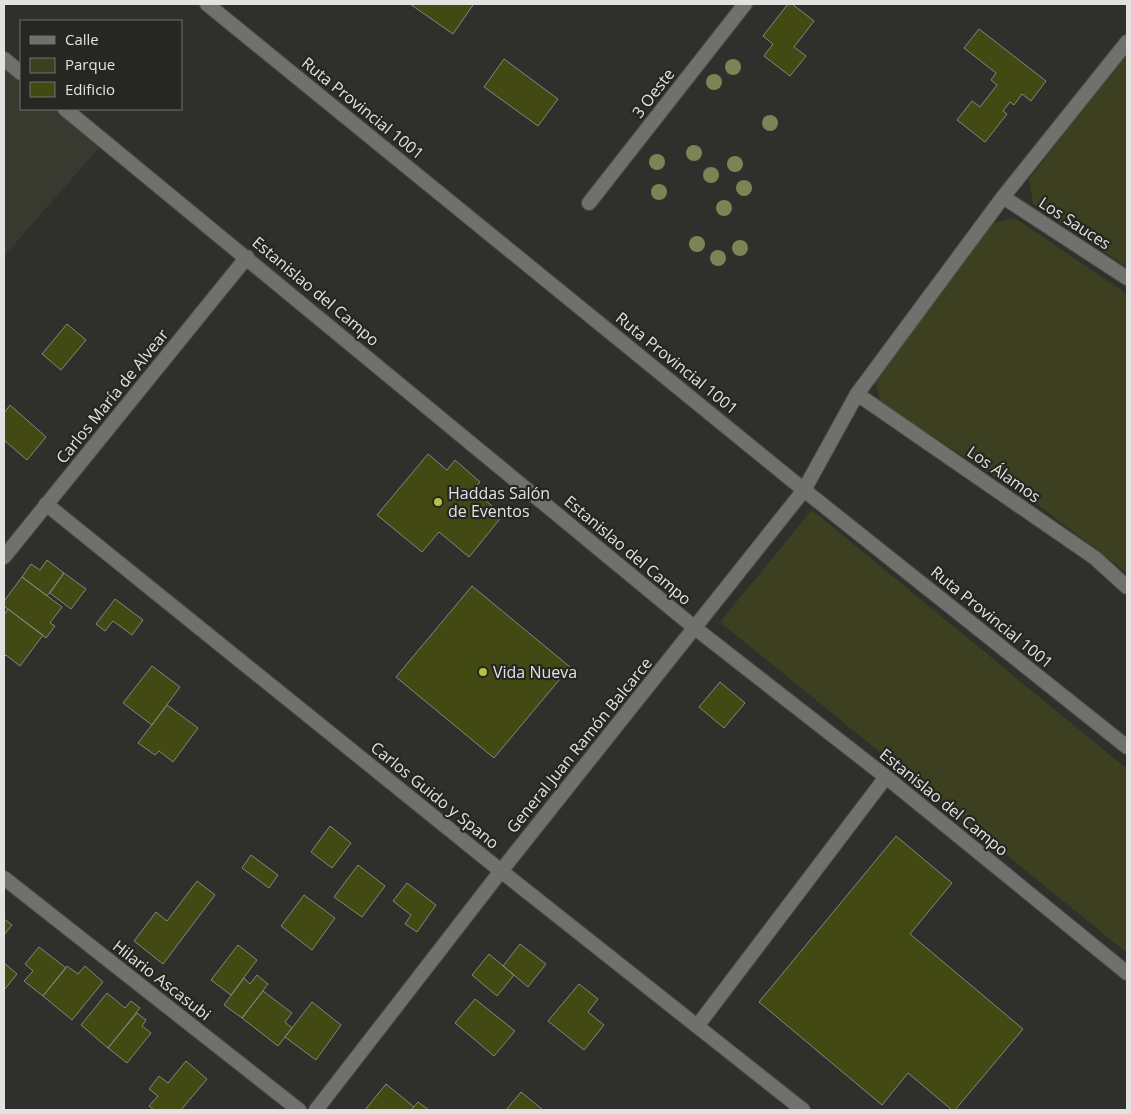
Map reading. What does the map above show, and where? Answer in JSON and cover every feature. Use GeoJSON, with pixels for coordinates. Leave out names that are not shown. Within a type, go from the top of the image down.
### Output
{"type":"FeatureCollection","features":[{"type":"Feature","properties":{"kind":"street","name":"Ruta Provincial 1001"},"geometry":{"type":"LineString","coordinates":[[207,4],[804,490],[1127,747]]}},
{"type":"Feature","properties":{"kind":"street","name":"3 Oeste"},"geometry":{"type":"LineString","coordinates":[[589,203],[745,4]]}},
{"type":"Feature","properties":{"kind":"street","name":"General Juan Ramón Balcarce"},"geometry":{"type":"LineString","coordinates":[[316,1110],[501,871],[804,490],[857,394],[1003,197],[1127,42]]}},
{"type":"Feature","properties":{"kind":"street"},"geometry":{"type":"LineString","coordinates":[[4,59],[20,72]]}},
{"type":"Feature","properties":{"kind":"street","name":"Estanislao del Campo"},"geometry":{"type":"LineString","coordinates":[[66,110],[695,628],[886,778],[1127,973]]}},
{"type":"Feature","properties":{"kind":"street","name":"Los Sauces"},"geometry":{"type":"LineString","coordinates":[[1003,197],[1127,278]]}},
{"type":"Feature","properties":{"kind":"street","name":"Carlos María de Alvear"},"geometry":{"type":"LineString","coordinates":[[4,557],[247,257]]}},
{"type":"Feature","properties":{"kind":"street","name":"Los Álamos"},"geometry":{"type":"LineString","coordinates":[[857,394],[1095,558],[1127,587]]}},
{"type":"Feature","properties":{"kind":"street","name":"Carlos Guido y Spano"},"geometry":{"type":"LineString","coordinates":[[46,504],[501,871],[698,1024],[803,1110]]}},
{"type":"Feature","properties":{"kind":"street"},"geometry":{"type":"LineString","coordinates":[[698,1024],[886,778]]}},
{"type":"Feature","properties":{"kind":"street","name":"Hilario Ascasubi"},"geometry":{"type":"LineString","coordinates":[[4,878],[299,1110]]}},
{"type":"Feature","properties":{"kind":"shaded area"},"geometry":{"type":"Polygon","coordinates":[[[4,59],[20,72],[20,110],[66,110],[105,141],[4,256],[4,59]]]}},
{"type":"Feature","properties":{"kind":"green space"},"geometry":{"type":"Polygon","coordinates":[[[1127,52],[1127,267],[1033,204],[1029,179],[1127,52]]]}},
{"type":"Feature","properties":{"kind":"green space"},"geometry":{"type":"Polygon","coordinates":[[[1015,218],[1127,294],[1127,573],[1033,501],[881,403],[874,376],[993,223],[1015,218]]]}},
{"type":"Feature","properties":{"kind":"green space"},"geometry":{"type":"Polygon","coordinates":[[[812,510],[1127,769],[1127,953],[720,622],[812,510]]]}},
{"type":"Feature","properties":{"kind":"building"},"geometry":{"type":"Polygon","coordinates":[[[410,4],[471,4],[473,5],[453,34],[410,4]]]}},
{"type":"Feature","properties":{"kind":"building"},"geometry":{"type":"Polygon","coordinates":[[[788,4],[792,4],[814,21],[794,47],[806,56],[790,76],[764,56],[773,44],[763,36],[788,4]]]}},
{"type":"Feature","properties":{"kind":"building"},"geometry":{"type":"Polygon","coordinates":[[[979,29],[1046,81],[1031,101],[1022,94],[1014,105],[1010,102],[1003,111],[1007,114],[985,142],[957,120],[972,101],[980,107],[997,85],[991,80],[996,73],[964,48],[979,29]]]}},
{"type":"Feature","properties":{"kind":"building"},"geometry":{"type":"Polygon","coordinates":[[[504,59],[558,99],[538,126],[484,87],[504,59]]]}},
{"type":"Feature","properties":{"kind":"building"},"geometry":{"type":"Polygon","coordinates":[[[67,324],[86,340],[61,370],[42,354],[67,324]]]}},
{"type":"Feature","properties":{"kind":"building"},"geometry":{"type":"Polygon","coordinates":[[[10,405],[46,437],[27,460],[4,440],[4,413],[10,405]]]}},
{"type":"Feature","properties":{"kind":"building","name":"Haddas Salón de Eventos"},"geometry":{"type":"Polygon","coordinates":[[[428,454],[447,470],[455,460],[480,482],[473,490],[503,515],[469,557],[439,532],[422,552],[377,515],[428,454]]]}},
{"type":"Feature","properties":{"kind":"building"},"geometry":{"type":"Polygon","coordinates":[[[47,560],[64,573],[47,596],[22,577],[31,564],[40,570],[47,560]]]}},
{"type":"Feature","properties":{"kind":"building"},"geometry":{"type":"Polygon","coordinates":[[[64,573],[86,589],[71,609],[50,593],[64,573]]]}},
{"type":"Feature","properties":{"kind":"building"},"geometry":{"type":"Polygon","coordinates":[[[22,577],[62,607],[50,623],[55,626],[46,638],[4,606],[4,601],[22,577]]]}},
{"type":"Feature","properties":{"kind":"building","name":"Vida Nueva"},"geometry":{"type":"Polygon","coordinates":[[[472,586],[570,667],[494,758],[396,677],[472,586]]]}},
{"type":"Feature","properties":{"kind":"building"},"geometry":{"type":"Polygon","coordinates":[[[115,599],[143,620],[132,635],[113,621],[105,631],[96,624],[115,599]]]}},
{"type":"Feature","properties":{"kind":"building"},"geometry":{"type":"Polygon","coordinates":[[[8,609],[43,635],[20,666],[6,655],[4,657],[4,615],[8,609]]]}},
{"type":"Feature","properties":{"kind":"building"},"geometry":{"type":"Polygon","coordinates":[[[152,666],[180,687],[152,725],[123,703],[152,666]]]}},
{"type":"Feature","properties":{"kind":"building"},"geometry":{"type":"Polygon","coordinates":[[[720,682],[745,703],[724,728],[699,707],[720,682]]]}},
{"type":"Feature","properties":{"kind":"building"},"geometry":{"type":"Polygon","coordinates":[[[167,705],[198,728],[173,762],[159,751],[155,755],[138,743],[167,705]]]}},
{"type":"Feature","properties":{"kind":"building"},"geometry":{"type":"Polygon","coordinates":[[[330,826],[351,843],[332,868],[311,852],[330,826]]]}},
{"type":"Feature","properties":{"kind":"building"},"geometry":{"type":"Polygon","coordinates":[[[896,836],[952,883],[910,934],[1023,1029],[955,1110],[952,1110],[908,1073],[882,1105],[759,1002],[896,836]]]}},
{"type":"Feature","properties":{"kind":"building"},"geometry":{"type":"Polygon","coordinates":[[[251,855],[278,875],[269,888],[242,868],[251,855]]]}},
{"type":"Feature","properties":{"kind":"building"},"geometry":{"type":"Polygon","coordinates":[[[358,865],[385,886],[362,917],[334,897],[358,865]]]}},
{"type":"Feature","properties":{"kind":"building"},"geometry":{"type":"Polygon","coordinates":[[[197,881],[215,895],[163,964],[134,941],[156,912],[167,921],[197,881]]]}},
{"type":"Feature","properties":{"kind":"building"},"geometry":{"type":"Polygon","coordinates":[[[407,883],[436,905],[417,932],[405,924],[411,915],[393,901],[407,883]]]}},
{"type":"Feature","properties":{"kind":"building"},"geometry":{"type":"Polygon","coordinates":[[[304,895],[335,918],[312,950],[281,926],[304,895]]]}},
{"type":"Feature","properties":{"kind":"building"},"geometry":{"type":"Polygon","coordinates":[[[4,919],[12,925],[4,935],[4,919]]]}},
{"type":"Feature","properties":{"kind":"building"},"geometry":{"type":"Polygon","coordinates":[[[520,944],[546,964],[528,987],[503,966],[520,944]]]}},
{"type":"Feature","properties":{"kind":"building"},"geometry":{"type":"Polygon","coordinates":[[[238,945],[257,960],[231,995],[211,980],[238,945]]]}},
{"type":"Feature","properties":{"kind":"building"},"geometry":{"type":"Polygon","coordinates":[[[39,947],[66,968],[43,996],[24,981],[33,971],[25,964],[39,947]]]}},
{"type":"Feature","properties":{"kind":"building"},"geometry":{"type":"Polygon","coordinates":[[[489,954],[514,975],[497,996],[472,975],[489,954]]]}},
{"type":"Feature","properties":{"kind":"building"},"geometry":{"type":"Polygon","coordinates":[[[4,963],[17,974],[4,990],[4,963]]]}},
{"type":"Feature","properties":{"kind":"building"},"geometry":{"type":"Polygon","coordinates":[[[67,966],[78,974],[85,966],[103,982],[72,1020],[43,996],[67,966]]]}},
{"type":"Feature","properties":{"kind":"building"},"geometry":{"type":"Polygon","coordinates":[[[257,975],[268,984],[242,1018],[224,1005],[244,978],[250,984],[257,975]]]}},
{"type":"Feature","properties":{"kind":"building"},"geometry":{"type":"Polygon","coordinates":[[[579,984],[598,999],[588,1012],[604,1025],[584,1050],[548,1021],[579,984]]]}},
{"type":"Feature","properties":{"kind":"building"},"geometry":{"type":"Polygon","coordinates":[[[263,991],[292,1013],[285,1022],[292,1028],[278,1046],[242,1018],[263,991]]]}},
{"type":"Feature","properties":{"kind":"building"},"geometry":{"type":"Polygon","coordinates":[[[107,993],[125,1008],[131,1001],[140,1008],[108,1048],[81,1025],[107,993]]]}},
{"type":"Feature","properties":{"kind":"building"},"geometry":{"type":"Polygon","coordinates":[[[475,999],[515,1031],[494,1056],[455,1023],[475,999]]]}},
{"type":"Feature","properties":{"kind":"building"},"geometry":{"type":"Polygon","coordinates":[[[312,1002],[341,1025],[316,1060],[285,1037],[312,1002]]]}},
{"type":"Feature","properties":{"kind":"building"},"geometry":{"type":"Polygon","coordinates":[[[137,1013],[146,1020],[142,1026],[151,1033],[127,1063],[108,1048],[137,1013]]]}},
{"type":"Feature","properties":{"kind":"building"},"geometry":{"type":"Polygon","coordinates":[[[186,1061],[207,1079],[181,1110],[154,1110],[149,1106],[158,1096],[149,1089],[159,1076],[168,1083],[186,1061]]]}},
{"type":"Feature","properties":{"kind":"building"},"geometry":{"type":"Polygon","coordinates":[[[386,1084],[414,1107],[411,1110],[365,1110],[386,1084]]]}},
{"type":"Feature","properties":{"kind":"building"},"geometry":{"type":"Polygon","coordinates":[[[521,1092],[543,1110],[506,1110],[521,1092]]]}},
{"type":"Feature","properties":{"kind":"building"},"geometry":{"type":"Polygon","coordinates":[[[418,1102],[429,1110],[411,1110],[418,1102]]]}},
{"type":"Feature","properties":{"kind":"place","name":"Haddas Salón de Eventos"},"geometry":{"type":"Point","coordinates":[438,502]}},
{"type":"Feature","properties":{"kind":"place","name":"Vida Nueva"},"geometry":{"type":"Point","coordinates":[483,672]}}]}
